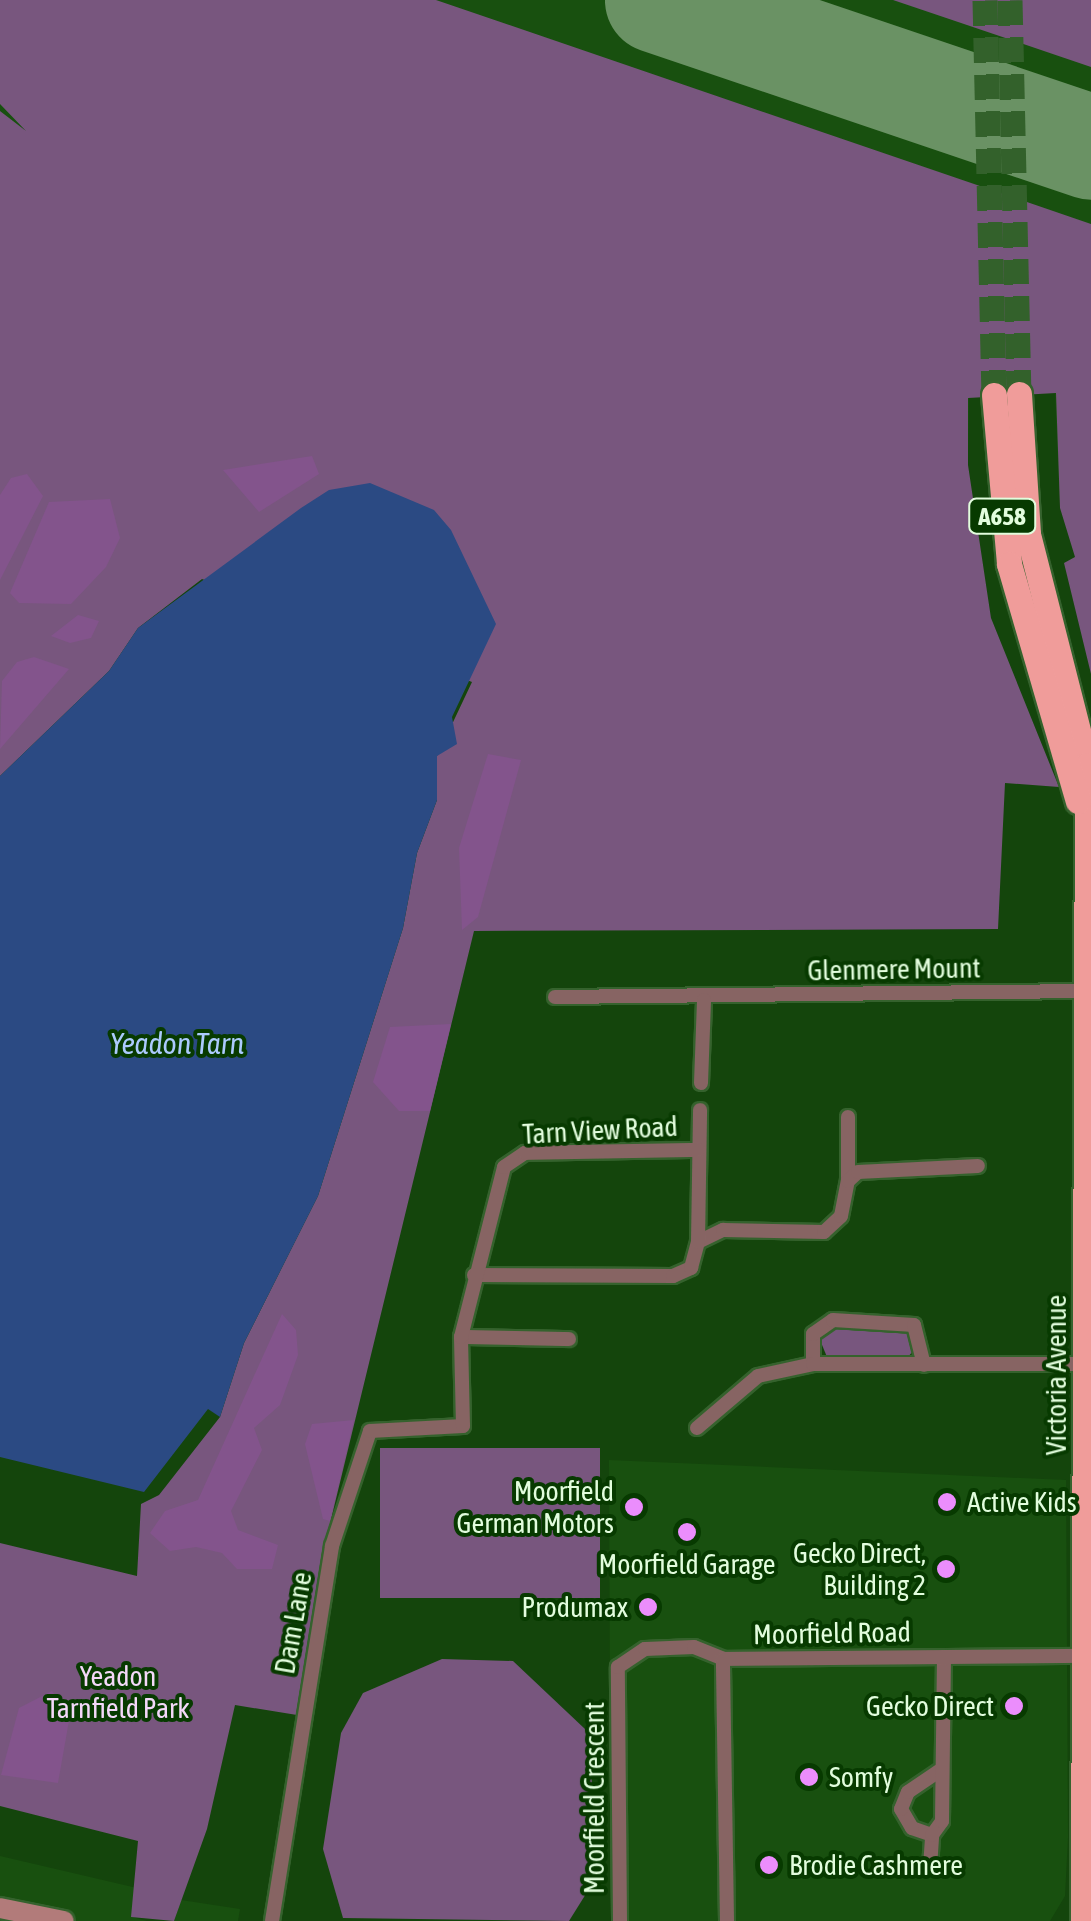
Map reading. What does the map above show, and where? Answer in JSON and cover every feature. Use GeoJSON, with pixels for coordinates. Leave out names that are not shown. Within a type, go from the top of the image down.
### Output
{"type":"FeatureCollection","features":[{"type":"Feature","properties":{"kind":"highway","name":"Victoria Avenue"},"geometry":{"type":"LineString","coordinates":[[1006,395],[1028,534],[1072,687],[1087,765],[1089,1333],[1083,1921]]}},
{"type":"Feature","properties":{"kind":"street","name":"Glenmere Mount"},"geometry":{"type":"LineString","coordinates":[[555,997],[704,1000],[1086,991]]}},
{"type":"Feature","properties":{"kind":"street"},"geometry":{"type":"LineString","coordinates":[[701,1083],[704,1000]]}},
{"type":"Feature","properties":{"kind":"street"},"geometry":{"type":"LineString","coordinates":[[474,1274],[673,1276],[691,1268],[698,1242],[700,1110]]}},
{"type":"Feature","properties":{"kind":"street"},"geometry":{"type":"LineString","coordinates":[[698,1242],[723,1230],[824,1232],[841,1216],[848,1181],[848,1117]]}},
{"type":"Feature","properties":{"kind":"street","name":"Tarn View Road"},"geometry":{"type":"LineString","coordinates":[[463,1426],[460,1337],[500,1175],[516,1156],[698,1150]]}},
{"type":"Feature","properties":{"kind":"street"},"geometry":{"type":"LineString","coordinates":[[848,1181],[858,1172],[978,1166]]}},
{"type":"Feature","properties":{"kind":"street"},"geometry":{"type":"LineString","coordinates":[[813,1364],[814,1334],[833,1320],[914,1326],[924,1365]]}},
{"type":"Feature","properties":{"kind":"street"},"geometry":{"type":"LineString","coordinates":[[460,1337],[569,1338]]}},
{"type":"Feature","properties":{"kind":"street"},"geometry":{"type":"LineString","coordinates":[[697,1428],[758,1376],[813,1364],[1087,1364]]}},
{"type":"Feature","properties":{"kind":"street","name":"Dam Lane"},"geometry":{"type":"LineString","coordinates":[[272,1921],[332,1546],[370,1431],[463,1426]]}},
{"type":"Feature","properties":{"kind":"street","name":"Moorfield Crescent"},"geometry":{"type":"LineString","coordinates":[[620,1921],[618,1667],[645,1649],[694,1647],[722,1659]]}},
{"type":"Feature","properties":{"kind":"street","name":"Moorfield Road"},"geometry":{"type":"LineString","coordinates":[[726,1921],[722,1659],[1084,1656]]}},
{"type":"Feature","properties":{"kind":"street"},"geometry":{"type":"LineString","coordinates":[[930,1867],[932,1835],[942,1821],[944,1657]]}},
{"type":"Feature","properties":{"kind":"street"},"geometry":{"type":"LineString","coordinates":[[932,1835],[912,1828],[901,1809],[908,1792],[942,1770]]}},
{"type":"Feature","properties":{"kind":"street"},"geometry":{"type":"LineString","coordinates":[[0,1908],[64,1921]]}},
{"type":"Feature","properties":{"kind":"shaded area"},"geometry":{"type":"Polygon","coordinates":[[[0,0],[1091,0],[1091,518],[1060,508],[1055,392],[969,397],[968,465],[72,171],[0,111],[0,0]]]}},
{"type":"Feature","properties":{"kind":"shaded area"},"geometry":{"type":"Polygon","coordinates":[[[312,456],[319,474],[259,512],[223,470],[312,456]]]}},
{"type":"Feature","properties":{"kind":"shaded area"},"geometry":{"type":"Polygon","coordinates":[[[27,474],[43,496],[0,580],[0,495],[11,478],[27,474]]]}},
{"type":"Feature","properties":{"kind":"shaded area"},"geometry":{"type":"Polygon","coordinates":[[[110,499],[120,538],[106,567],[71,604],[19,603],[10,593],[49,502],[110,499]]]}},
{"type":"Feature","properties":{"kind":"shaded area"},"geometry":{"type":"Polygon","coordinates":[[[78,615],[99,621],[91,638],[70,643],[51,636],[78,615]]]}},
{"type":"Feature","properties":{"kind":"shaded area"},"geometry":{"type":"Polygon","coordinates":[[[34,657],[69,669],[0,749],[2,681],[17,662],[34,657]]]}},
{"type":"Feature","properties":{"kind":"shaded area"},"geometry":{"type":"Polygon","coordinates":[[[488,754],[521,760],[478,917],[462,930],[459,848],[488,754]]]}},
{"type":"Feature","properties":{"kind":"shaded area"},"geometry":{"type":"Polygon","coordinates":[[[451,1024],[430,1111],[399,1111],[373,1082],[390,1027],[451,1024]]]}},
{"type":"Feature","properties":{"kind":"shaded area"},"geometry":{"type":"Polygon","coordinates":[[[282,1314],[296,1330],[298,1355],[280,1405],[254,1428],[262,1450],[231,1511],[238,1530],[278,1545],[272,1569],[237,1569],[222,1553],[196,1547],[170,1551],[150,1533],[165,1511],[198,1500],[282,1314]]]}},
{"type":"Feature","properties":{"kind":"shaded area"},"geometry":{"type":"Polygon","coordinates":[[[354,1420],[330,1521],[323,1519],[305,1444],[312,1424],[354,1420]]]}},
{"type":"Feature","properties":{"kind":"shaded area"},"geometry":{"type":"Polygon","coordinates":[[[609,1460],[1066,1480],[1068,1838],[1065,1896],[1050,1921],[611,1921],[609,1460]]]}},
{"type":"Feature","properties":{"kind":"shaded area"},"geometry":{"type":"Polygon","coordinates":[[[52,1691],[70,1715],[58,1783],[1,1775],[19,1708],[52,1691]]]}},
{"type":"Feature","properties":{"kind":"shaded area"},"geometry":{"type":"Polygon","coordinates":[[[0,1856],[137,1888],[132,1917],[147,1921],[0,1921],[0,1856]]]}},
{"type":"Feature","properties":{"kind":"shaded area"},"geometry":{"type":"Polygon","coordinates":[[[181,1900],[240,1909],[238,1921],[174,1921],[181,1900]]]}},
{"type":"Feature","properties":{"kind":"green space","name":"Yeadon Tarnfield Park"},"geometry":{"type":"Polygon","coordinates":[[[0,0],[436,0],[1091,224],[1091,674],[1064,563],[1075,557],[1060,508],[1056,393],[968,398],[968,465],[991,618],[1059,787],[1005,783],[998,929],[474,931],[326,1540],[297,1715],[235,1705],[207,1829],[174,1921],[131,1917],[138,1841],[0,1806],[0,1543],[137,1576],[141,1504],[159,1495],[220,1417],[244,1343],[318,1196],[403,928],[417,853],[437,800],[437,756],[472,682],[202,579],[138,628],[109,671],[0,776],[0,111],[26,131],[0,104],[0,0]]]}},
{"type":"Feature","properties":{"kind":"green space"},"geometry":{"type":"Polygon","coordinates":[[[893,0],[1091,0],[1091,67],[893,0]]]}},
{"type":"Feature","properties":{"kind":"green space"},"geometry":{"type":"Polygon","coordinates":[[[833,1326],[905,1330],[915,1349],[906,1359],[827,1357],[820,1340],[833,1326]]]}},
{"type":"Feature","properties":{"kind":"green space"},"geometry":{"type":"Polygon","coordinates":[[[380,1448],[600,1448],[600,1598],[380,1598],[380,1448]]]}},
{"type":"Feature","properties":{"kind":"green space"},"geometry":{"type":"Polygon","coordinates":[[[442,1659],[513,1661],[585,1729],[599,1836],[589,1889],[569,1921],[343,1918],[323,1849],[341,1733],[363,1693],[442,1659]]]}},
{"type":"Feature","properties":{"kind":"water","name":"Yeadon Tarn"},"geometry":{"type":"Polygon","coordinates":[[[370,483],[434,510],[451,530],[496,624],[452,717],[457,744],[437,756],[437,800],[417,853],[403,928],[318,1196],[244,1343],[220,1417],[208,1409],[144,1492],[0,1457],[0,776],[109,671],[138,628],[329,490],[370,483]]]}},
{"type":"Feature","properties":{"kind":"runway"},"geometry":{"type":"LineString","coordinates":[[657,0],[1091,147]]}},
{"type":"Feature","properties":{"kind":"tunnel"},"geometry":{"type":"LineString","coordinates":[[985,0],[994,395]]}},
{"type":"Feature","properties":{"kind":"tunnel"},"geometry":{"type":"LineString","coordinates":[[1010,0],[1019,394]]}},
{"type":"Feature","properties":{"kind":"place","name":"Active Kids"},"geometry":{"type":"Point","coordinates":[947,1502]}},
{"type":"Feature","properties":{"kind":"place","name":"Moorfield German Motors"},"geometry":{"type":"Point","coordinates":[634,1507]}},
{"type":"Feature","properties":{"kind":"place","name":"Moorfield Garage"},"geometry":{"type":"Point","coordinates":[687,1532]}},
{"type":"Feature","properties":{"kind":"place","name":"Gecko Direct, Building 2"},"geometry":{"type":"Point","coordinates":[946,1569]}},
{"type":"Feature","properties":{"kind":"place","name":"Produmax"},"geometry":{"type":"Point","coordinates":[648,1607]}},
{"type":"Feature","properties":{"kind":"place","name":"Gecko Direct"},"geometry":{"type":"Point","coordinates":[1014,1706]}},
{"type":"Feature","properties":{"kind":"place","name":"Somfy"},"geometry":{"type":"Point","coordinates":[809,1777]}},
{"type":"Feature","properties":{"kind":"place","name":"Brodie Cashmere"},"geometry":{"type":"Point","coordinates":[769,1865]}}]}
